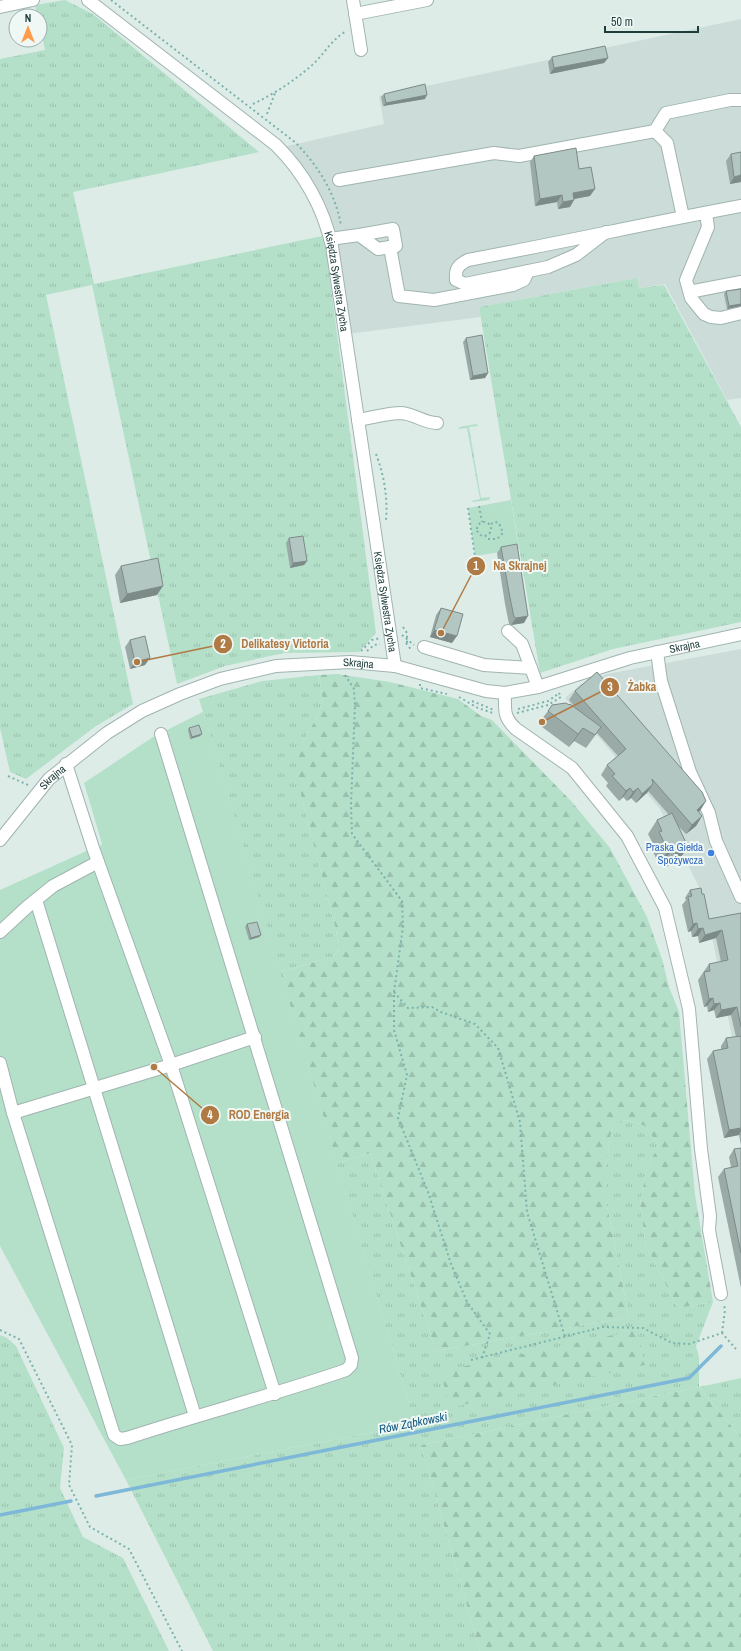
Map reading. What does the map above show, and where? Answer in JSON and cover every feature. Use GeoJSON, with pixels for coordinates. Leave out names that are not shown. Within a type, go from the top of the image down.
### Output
{"type":"FeatureCollection","features":[{"type":"Feature","properties":{"kind":"street"},"geometry":{"type":"LineString","coordinates":[[0,7],[33,0]]}},
{"type":"Feature","properties":{"kind":"street"},"geometry":{"type":"LineString","coordinates":[[353,0],[361,50]]}},
{"type":"Feature","properties":{"kind":"street"},"geometry":{"type":"LineString","coordinates":[[356,20],[427,0]]}},
{"type":"Feature","properties":{"kind":"street","name":"Księdza Sylwestra Zycha"},"geometry":{"type":"LineString","coordinates":[[91,1],[276,145],[294,164],[308,185],[324,220],[330,239],[395,666]]}},
{"type":"Feature","properties":{"kind":"street"},"geometry":{"type":"LineString","coordinates":[[339,180],[494,153],[520,156],[655,131],[666,113],[730,100],[741,100]]}},
{"type":"Feature","properties":{"kind":"street"},"geometry":{"type":"LineString","coordinates":[[655,131],[667,143],[683,217]]}},
{"type":"Feature","properties":{"kind":"street"},"geometry":{"type":"LineString","coordinates":[[606,232],[576,256],[548,267],[465,284],[456,280],[455,271],[459,264],[468,260],[606,232],[741,206]]}},
{"type":"Feature","properties":{"kind":"street"},"geometry":{"type":"LineString","coordinates":[[706,213],[708,227],[687,285],[691,298],[704,314],[711,317],[721,318],[741,314]]}},
{"type":"Feature","properties":{"kind":"street"},"geometry":{"type":"LineString","coordinates":[[330,239],[393,229],[396,246],[378,250],[358,235]]}},
{"type":"Feature","properties":{"kind":"street"},"geometry":{"type":"LineString","coordinates":[[390,247],[399,296],[434,300],[513,285],[524,280],[528,271]]}},
{"type":"Feature","properties":{"kind":"street"},"geometry":{"type":"LineString","coordinates":[[687,285],[694,291],[741,282]]}},
{"type":"Feature","properties":{"kind":"street"},"geometry":{"type":"LineString","coordinates":[[358,420],[401,413],[414,416],[427,423],[437,423]]}},
{"type":"Feature","properties":{"kind":"street"},"geometry":{"type":"LineString","coordinates":[[508,631],[522,644],[538,687]]}},
{"type":"Feature","properties":{"kind":"street","name":"Skrajna"},"geometry":{"type":"LineString","coordinates":[[0,840],[49,779],[106,733],[142,711],[180,694],[220,679],[252,670],[298,664],[350,662],[395,666],[486,692],[505,693],[538,687],[603,665],[741,634]]}},
{"type":"Feature","properties":{"kind":"street"},"geometry":{"type":"LineString","coordinates":[[421,649],[484,664],[531,668]]}},
{"type":"Feature","properties":{"kind":"street"},"geometry":{"type":"LineString","coordinates":[[657,652],[661,681],[690,772],[709,813],[716,841],[741,897]]}},
{"type":"Feature","properties":{"kind":"street"},"geometry":{"type":"LineString","coordinates":[[505,693],[505,711],[507,720],[516,729],[572,768],[623,830],[665,908],[689,1009],[701,1149],[710,1216],[709,1230],[721,1294]]}},
{"type":"Feature","properties":{"kind":"street"},"geometry":{"type":"LineString","coordinates":[[0,1063],[13,1113],[114,1435],[120,1439],[127,1438],[194,1416],[275,1394],[346,1370],[351,1365],[352,1358],[161,734]]}},
{"type":"Feature","properties":{"kind":"street"},"geometry":{"type":"LineString","coordinates":[[66,764],[98,862],[171,1065],[275,1394]]}},
{"type":"Feature","properties":{"kind":"street"},"geometry":{"type":"LineString","coordinates":[[0,932],[53,886],[98,862]]}},
{"type":"Feature","properties":{"kind":"street"},"geometry":{"type":"LineString","coordinates":[[36,900],[194,1416]]}},
{"type":"Feature","properties":{"kind":"street"},"geometry":{"type":"LineString","coordinates":[[13,1113],[171,1065],[255,1037]]}},
{"type":"Feature","properties":{"kind":"path"},"geometry":{"type":"LineString","coordinates":[[111,0],[296,143],[309,158],[328,188],[337,209],[343,238]]}},
{"type":"Feature","properties":{"kind":"path"},"geometry":{"type":"LineString","coordinates":[[253,104],[275,92],[312,65],[340,34],[356,20]]}},
{"type":"Feature","properties":{"kind":"path"},"geometry":{"type":"LineString","coordinates":[[267,114],[275,92]]}},
{"type":"Feature","properties":{"kind":"path"},"geometry":{"type":"LineString","coordinates":[[375,450],[382,473],[386,503],[386,523]]}},
{"type":"Feature","properties":{"kind":"path"},"geometry":{"type":"LineString","coordinates":[[479,506],[482,522]]}},
{"type":"Feature","properties":{"kind":"path"},"geometry":{"type":"LineString","coordinates":[[468,508],[476,564]]}},
{"type":"Feature","properties":{"kind":"path"},"geometry":{"type":"LineString","coordinates":[[482,522],[489,524],[495,522],[499,524],[503,533],[498,539],[488,539],[486,536],[482,536],[477,531],[477,526],[482,522]]}},
{"type":"Feature","properties":{"kind":"path"},"geometry":{"type":"LineString","coordinates":[[486,536],[490,531],[489,524]]}},
{"type":"Feature","properties":{"kind":"path"},"geometry":{"type":"LineString","coordinates":[[402,622],[403,629],[407,633],[407,644]]}},
{"type":"Feature","properties":{"kind":"path"},"geometry":{"type":"LineString","coordinates":[[403,635],[421,649]]}},
{"type":"Feature","properties":{"kind":"path"},"geometry":{"type":"LineString","coordinates":[[349,673],[343,672],[354,689],[350,805],[352,834],[402,900],[403,927],[394,992],[394,1030],[407,1075],[398,1118],[428,1192],[451,1264],[467,1302],[490,1334],[482,1358]]}},
{"type":"Feature","properties":{"kind":"path"},"geometry":{"type":"LineString","coordinates":[[416,684],[426,685]]}},
{"type":"Feature","properties":{"kind":"path"},"geometry":{"type":"LineString","coordinates":[[432,686],[437,688]]}},
{"type":"Feature","properties":{"kind":"path"},"geometry":{"type":"LineString","coordinates":[[459,693],[476,703],[497,711],[505,711],[548,701],[566,689]]}},
{"type":"Feature","properties":{"kind":"path"},"geometry":{"type":"LineString","coordinates":[[394,992],[408,1008],[432,1007],[441,1012],[475,1024],[498,1048],[520,1122],[527,1212],[565,1336]]}},
{"type":"Feature","properties":{"kind":"path"},"geometry":{"type":"LineString","coordinates":[[721,1294],[725,1310],[722,1333],[736,1349]]}},
{"type":"Feature","properties":{"kind":"path"},"geometry":{"type":"LineString","coordinates":[[471,1360],[603,1327],[643,1328],[672,1343],[689,1344],[722,1333]]}},
{"type":"Feature","properties":{"kind":"path"},"geometry":{"type":"LineString","coordinates":[[0,1330],[19,1339],[72,1445],[69,1485],[90,1527],[129,1549],[182,1651]]}},
{"type":"Feature","properties":{"kind":"shaded area"},"geometry":{"type":"Polygon","coordinates":[[[741,19],[741,398],[727,400],[665,284],[639,288],[637,278],[479,307],[481,317],[347,334],[332,238],[283,147],[384,124],[379,96],[741,19]]]}},
{"type":"Feature","properties":{"kind":"shaded area","name":"Praska Giełda Spożywcza"},"geometry":{"type":"Polygon","coordinates":[[[741,649],[741,1082],[704,897],[660,809],[565,698],[581,684],[607,674],[741,649]]]}},
{"type":"Feature","properties":{"kind":"green space"},"geometry":{"type":"Polygon","coordinates":[[[65,0],[93,14],[259,152],[73,192],[94,284],[322,236],[326,249],[376,633],[359,652],[284,653],[225,666],[177,684],[92,285],[46,295],[133,704],[96,726],[26,779],[10,772],[0,728],[0,59],[45,50],[45,48],[48,48],[48,8],[36,8],[35,5],[65,0]]]}},
{"type":"Feature","properties":{"kind":"green space"},"geometry":{"type":"Polygon","coordinates":[[[637,278],[639,288],[664,285],[741,427],[741,622],[613,649],[540,673],[479,307],[637,278]]]}},
{"type":"Feature","properties":{"kind":"green space"},"geometry":{"type":"Polygon","coordinates":[[[476,424],[478,426],[469,427],[481,498],[490,497],[489,500],[473,502],[471,501],[480,499],[467,428],[458,429],[460,427],[476,424]]]}},
{"type":"Feature","properties":{"kind":"green space"},"geometry":{"type":"Polygon","coordinates":[[[511,500],[519,549],[475,556],[468,508],[511,500]]]}},
{"type":"Feature","properties":{"kind":"green space"},"geometry":{"type":"Polygon","coordinates":[[[337,674],[390,682],[458,699],[481,716],[492,720],[572,802],[610,848],[647,917],[662,959],[669,987],[679,1012],[695,1195],[713,1302],[678,1308],[646,1246],[640,1204],[647,1166],[659,1146],[645,1126],[626,1120],[612,1127],[606,1165],[606,1200],[629,1317],[436,1351],[370,1153],[337,1163],[280,972],[332,957],[339,950],[336,930],[302,799],[296,768],[302,744],[317,717],[323,701],[319,675],[337,674]]]}},
{"type":"Feature","properties":{"kind":"green space"},"geometry":{"type":"Polygon","coordinates":[[[319,675],[323,701],[317,717],[302,744],[302,799],[336,930],[339,950],[332,957],[280,972],[199,699],[262,681],[319,675]]]}},
{"type":"Feature","properties":{"kind":"green space"},"geometry":{"type":"Polygon","coordinates":[[[203,712],[415,1424],[126,1480],[0,1246],[0,890],[93,848],[98,848],[102,844],[84,783],[153,737],[203,712]]]}},
{"type":"Feature","properties":{"kind":"green space"},"geometry":{"type":"Polygon","coordinates":[[[626,1120],[645,1126],[659,1146],[647,1166],[640,1204],[646,1246],[678,1308],[713,1302],[696,1346],[699,1357],[699,1387],[421,1445],[480,1651],[213,1651],[126,1480],[415,1424],[337,1163],[370,1153],[436,1351],[629,1317],[606,1200],[606,1165],[612,1127],[626,1120]]]}},
{"type":"Feature","properties":{"kind":"green space"},"geometry":{"type":"Polygon","coordinates":[[[637,1330],[645,1365],[449,1408],[441,1371],[637,1330]]]}},
{"type":"Feature","properties":{"kind":"green space"},"geometry":{"type":"Polygon","coordinates":[[[0,1335],[7,1338],[16,1346],[64,1448],[60,1488],[83,1537],[123,1558],[169,1651],[0,1651],[0,1335]]]}},
{"type":"Feature","properties":{"kind":"green space"},"geometry":{"type":"Polygon","coordinates":[[[741,1378],[741,1438],[699,1387],[741,1378]]]}},
{"type":"Feature","properties":{"kind":"green space"},"geometry":{"type":"Polygon","coordinates":[[[699,1387],[741,1438],[741,1651],[480,1651],[421,1445],[699,1387]]]}},
{"type":"Feature","properties":{"kind":"building"},"geometry":{"type":"Polygon","coordinates":[[[605,46],[608,58],[554,68],[552,57],[605,46]]]}},
{"type":"Feature","properties":{"kind":"building"},"geometry":{"type":"Polygon","coordinates":[[[425,84],[427,95],[386,103],[384,94],[425,84]]]}},
{"type":"Feature","properties":{"kind":"building"},"geometry":{"type":"Polygon","coordinates":[[[576,148],[579,169],[591,167],[595,189],[573,193],[574,200],[563,202],[562,195],[540,199],[534,156],[576,148]]]}},
{"type":"Feature","properties":{"kind":"building"},"geometry":{"type":"Polygon","coordinates":[[[741,152],[741,175],[734,177],[731,154],[741,152]]]}},
{"type":"Feature","properties":{"kind":"building"},"geometry":{"type":"Polygon","coordinates":[[[741,289],[741,304],[729,306],[726,291],[741,289]]]}},
{"type":"Feature","properties":{"kind":"building"},"geometry":{"type":"Polygon","coordinates":[[[482,335],[488,373],[473,376],[466,338],[482,335]]]}},
{"type":"Feature","properties":{"kind":"building"},"geometry":{"type":"Polygon","coordinates":[[[303,536],[307,561],[293,563],[289,538],[303,536]]]}},
{"type":"Feature","properties":{"kind":"building"},"geometry":{"type":"Polygon","coordinates":[[[517,544],[528,616],[516,618],[514,617],[501,547],[517,544]]]}},
{"type":"Feature","properties":{"kind":"building"},"geometry":{"type":"Polygon","coordinates":[[[158,558],[163,586],[127,594],[121,566],[158,558]]]}},
{"type":"Feature","properties":{"kind":"building"},"geometry":{"type":"Polygon","coordinates":[[[441,608],[463,614],[457,636],[434,630],[441,608]]]}},
{"type":"Feature","properties":{"kind":"building"},"geometry":{"type":"Polygon","coordinates":[[[145,636],[150,658],[135,662],[130,640],[145,636]]]}},
{"type":"Feature","properties":{"kind":"building"},"geometry":{"type":"Polygon","coordinates":[[[597,672],[702,792],[706,801],[697,810],[702,816],[692,825],[652,779],[653,784],[642,794],[638,788],[633,792],[630,788],[626,791],[612,776],[615,774],[607,765],[626,749],[575,691],[597,672]]]}},
{"type":"Feature","properties":{"kind":"building"},"geometry":{"type":"Polygon","coordinates":[[[566,703],[569,705],[570,704],[601,727],[595,735],[583,728],[578,734],[548,711],[552,705],[566,703]]]}},
{"type":"Feature","properties":{"kind":"building"},"geometry":{"type":"Polygon","coordinates":[[[199,725],[202,734],[192,737],[189,728],[199,725]]]}},
{"type":"Feature","properties":{"kind":"building"},"geometry":{"type":"Polygon","coordinates":[[[672,813],[688,847],[675,853],[673,848],[668,851],[659,832],[662,831],[657,820],[672,813]]]}},
{"type":"Feature","properties":{"kind":"building"},"geometry":{"type":"Polygon","coordinates":[[[701,888],[702,894],[704,894],[709,919],[741,913],[741,1027],[737,1007],[721,1010],[720,1003],[714,1004],[713,998],[709,999],[704,972],[710,971],[709,964],[728,960],[722,930],[705,935],[703,928],[698,929],[697,923],[693,924],[688,897],[692,896],[690,890],[701,888]]]}},
{"type":"Feature","properties":{"kind":"building"},"geometry":{"type":"Polygon","coordinates":[[[257,922],[261,935],[251,938],[247,924],[257,922]]]}},
{"type":"Feature","properties":{"kind":"building"},"geometry":{"type":"Polygon","coordinates":[[[741,1036],[741,1128],[729,1130],[713,1051],[728,1048],[726,1038],[741,1036]]]}},
{"type":"Feature","properties":{"kind":"building"},"geometry":{"type":"Polygon","coordinates":[[[741,1148],[741,1253],[724,1169],[738,1166],[734,1149],[741,1148]]]}},
{"type":"Feature","properties":{"kind":"waterway","name":"Rów Ząbkowski"},"geometry":{"type":"LineString","coordinates":[[96,1496],[689,1378],[721,1346]]}},
{"type":"Feature","properties":{"kind":"waterway","name":"Rów Ząbkowski"},"geometry":{"type":"LineString","coordinates":[[0,1515],[71,1501]]}},
{"type":"Feature","properties":{"kind":"place","name":"Na Skrajnej"},"geometry":{"type":"Point","coordinates":[441,633]}},
{"type":"Feature","properties":{"kind":"place","name":"Delikatesy Victoria"},"geometry":{"type":"Point","coordinates":[137,662]}},
{"type":"Feature","properties":{"kind":"place","name":"Żabka"},"geometry":{"type":"Point","coordinates":[542,722]}},
{"type":"Feature","properties":{"kind":"place","name":"Praska Giełda Spożywcza"},"geometry":{"type":"Point","coordinates":[711,853]}},
{"type":"Feature","properties":{"kind":"place","name":"ROD Energia"},"geometry":{"type":"Point","coordinates":[154,1067]}}]}
